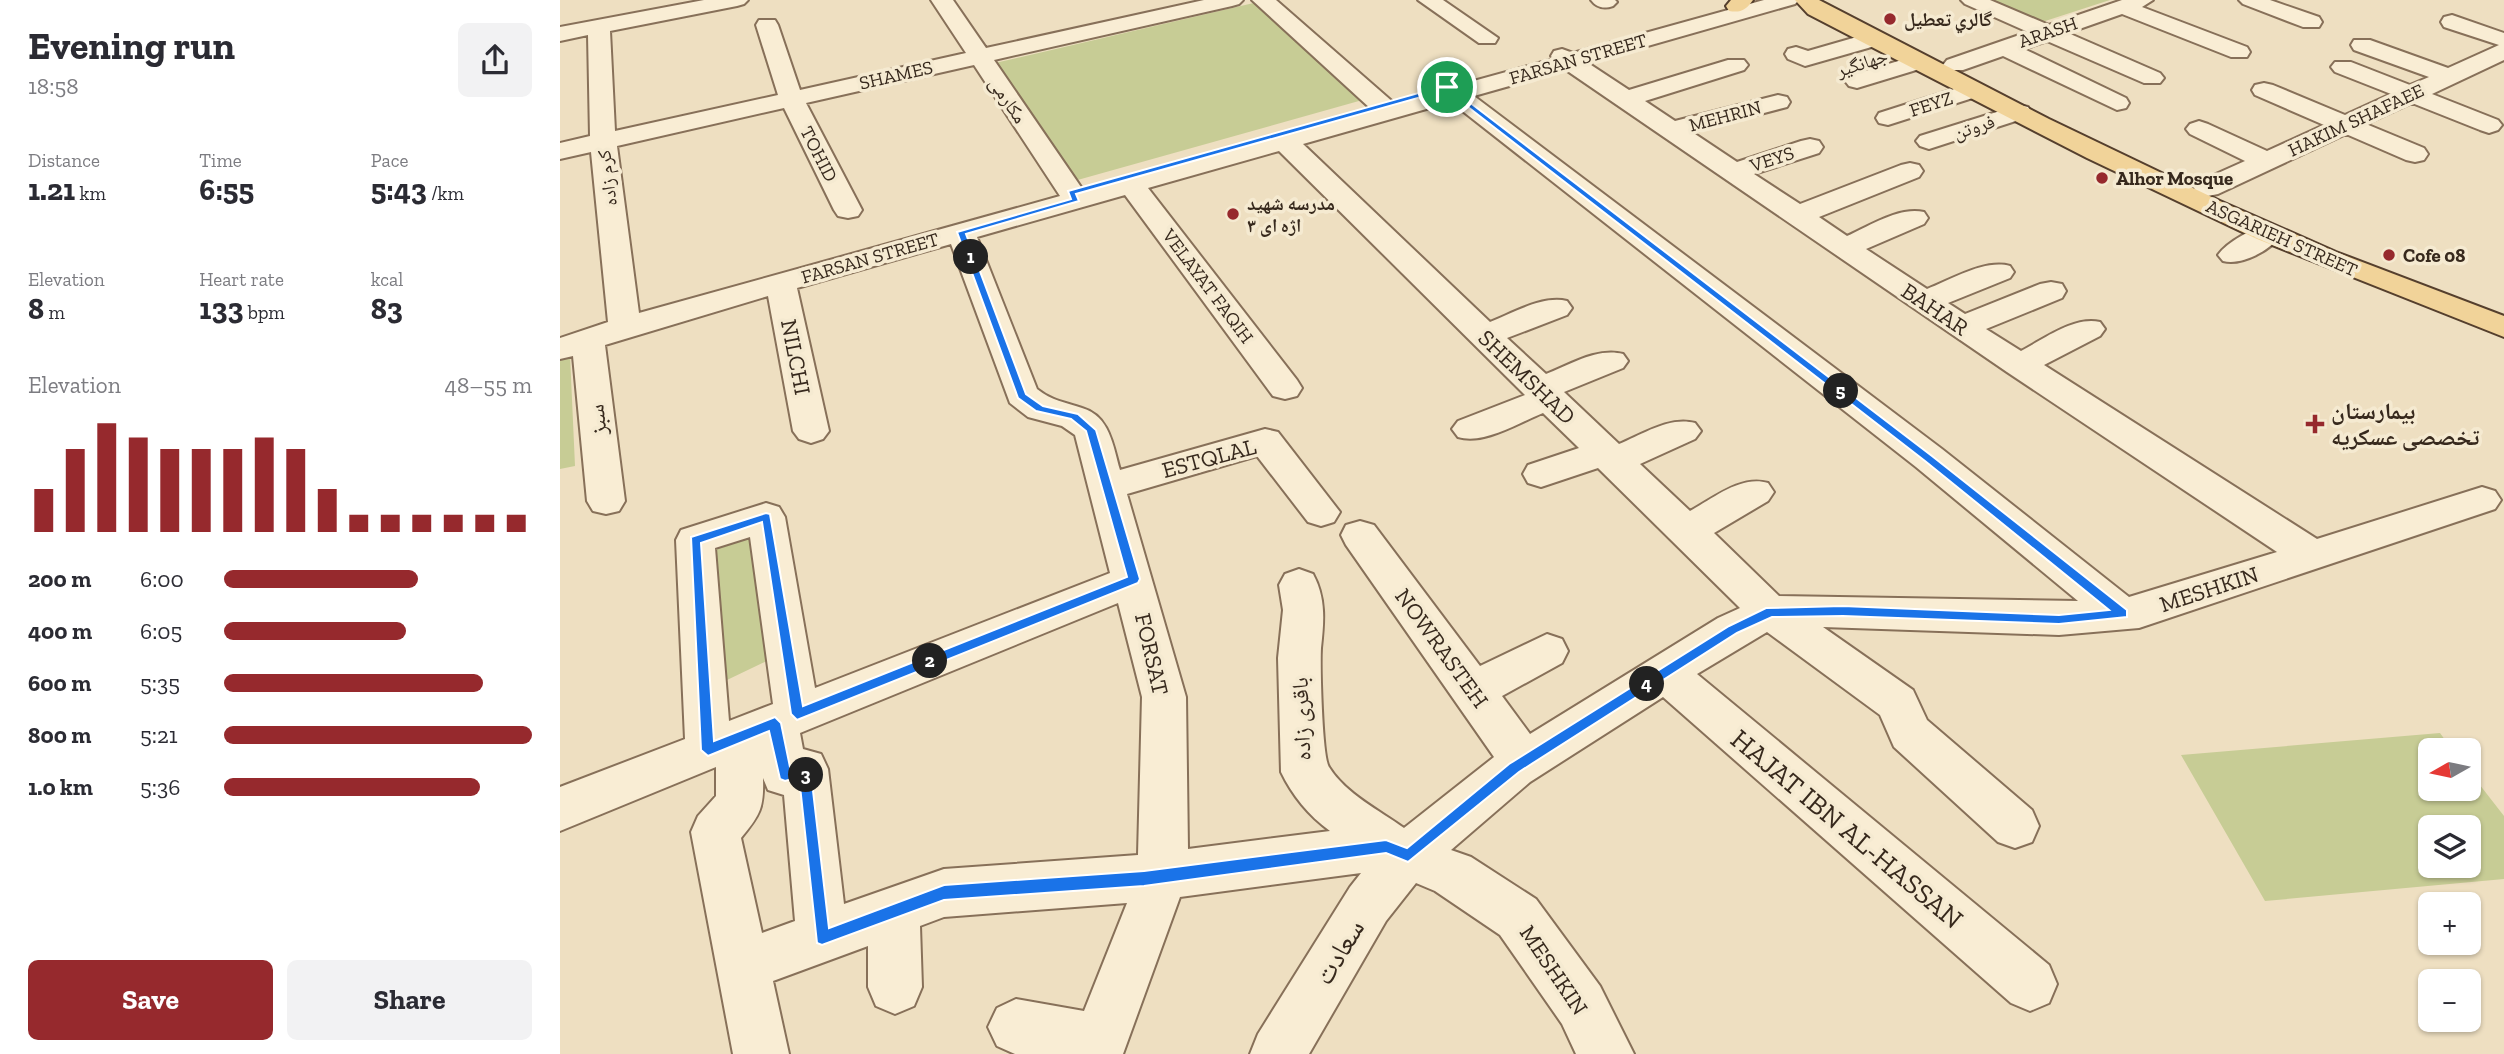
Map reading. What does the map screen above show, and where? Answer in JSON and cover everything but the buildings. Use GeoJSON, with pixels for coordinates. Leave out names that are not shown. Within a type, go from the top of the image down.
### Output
{"type":"FeatureCollection","features":[{"type":"Feature","properties":{"kind":"main road","name":"ASGARIEH STREET"},"geometry":{"type":"LineString","coordinates":[[1806,0],[1816,9],[1896,51],[2268,234],[2504,327]]}},
{"type":"Feature","properties":{"kind":"main road","name":"ASGARIEH STREET"},"geometry":{"type":"LineString","coordinates":[[1814,0],[2297,229],[2504,307]]}},
{"type":"Feature","properties":{"kind":"street"},"geometry":{"type":"LineString","coordinates":[[560,25],[684,0]]}},
{"type":"Feature","properties":{"kind":"street"},"geometry":{"type":"LineString","coordinates":[[560,34],[593,18],[737,0]]}},
{"type":"Feature","properties":{"kind":"street","name":"مکارمی"},"geometry":{"type":"LineString","coordinates":[[942,0],[1074,196]]}},
{"type":"Feature","properties":{"kind":"street","name":"SHAMES"},"geometry":{"type":"LineString","coordinates":[[560,151],[978,57],[1108,17],[1232,0]]}},
{"type":"Feature","properties":{"kind":"street"},"geometry":{"type":"LineString","coordinates":[[1263,0],[1385,108]]}},
{"type":"Feature","properties":{"kind":"street"},"geometry":{"type":"LineString","coordinates":[[1429,0],[1487,38]]}},
{"type":"Feature","properties":{"kind":"street","name":"FARSAN STREET"},"geometry":{"type":"LineString","coordinates":[[569,341],[624,323],[1385,108],[1565,59],[1634,47],[1741,6],[1788,0]]}},
{"type":"Feature","properties":{"kind":"street"},"geometry":{"type":"LineString","coordinates":[[1972,0],[2152,78]]}},
{"type":"Feature","properties":{"kind":"street"},"geometry":{"type":"LineString","coordinates":[[2250,0],[2311,22]]}},
{"type":"Feature","properties":{"kind":"street"},"geometry":{"type":"LineString","coordinates":[[2132,3],[2239,52]]}},
{"type":"Feature","properties":{"kind":"street","name":"ARASH"},"geometry":{"type":"LineString","coordinates":[[1955,65],[2132,3]]}},
{"type":"Feature","properties":{"kind":"street"},"geometry":{"type":"LineString","coordinates":[[1741,6],[1752,30]]}},
{"type":"Feature","properties":{"kind":"street","name":"کرم زاده"},"geometry":{"type":"LineString","coordinates":[[593,18],[603,141],[624,323]]}},
{"type":"Feature","properties":{"kind":"street"},"geometry":{"type":"LineString","coordinates":[[2452,22],[2502,51]]}},
{"type":"Feature","properties":{"kind":"street","name":"TOHID"},"geometry":{"type":"LineString","coordinates":[[767,25],[791,98],[848,210]]}},
{"type":"Feature","properties":{"kind":"street"},"geometry":{"type":"LineString","coordinates":[[2362,45],[2451,77]]}},
{"type":"Feature","properties":{"kind":"street"},"geometry":{"type":"LineString","coordinates":[[2003,47],[2117,103]]}},
{"type":"Feature","properties":{"kind":"street"},"geometry":{"type":"LineString","coordinates":[[1796,54],[1805,59],[1896,51]]}},
{"type":"Feature","properties":{"kind":"street"},"geometry":{"type":"LineString","coordinates":[[1857,81],[1896,51]]}},
{"type":"Feature","properties":{"kind":"street","name":"جهانگیر"},"geometry":{"type":"LineString","coordinates":[[1827,74],[1896,51]]}},
{"type":"Feature","properties":{"kind":"street","name":"HAKIM SHAFAEE"},"geometry":{"type":"LineString","coordinates":[[2208,188],[2502,51]]}},
{"type":"Feature","properties":{"kind":"street","name":"BAHAR"},"geometry":{"type":"LineString","coordinates":[[1565,59],[2019,365],[2312,555]]}},
{"type":"Feature","properties":{"kind":"street"},"geometry":{"type":"LineString","coordinates":[[1626,99],[1736,65]]}},
{"type":"Feature","properties":{"kind":"street"},"geometry":{"type":"LineString","coordinates":[[2343,67],[2489,125]]}},
{"type":"Feature","properties":{"kind":"street"},"geometry":{"type":"LineString","coordinates":[[1451,90],[1918,450],[2122,614]]}},
{"type":"Feature","properties":{"kind":"street","name":"FEYZ"},"geometry":{"type":"LineString","coordinates":[[1888,118],[1973,90]]}},
{"type":"Feature","properties":{"kind":"street"},"geometry":{"type":"LineString","coordinates":[[2264,90],[2415,154]]}},
{"type":"Feature","properties":{"kind":"street"},"geometry":{"type":"LineString","coordinates":[[2343,96],[2378,110]]}},
{"type":"Feature","properties":{"kind":"street","name":"MEHRIN"},"geometry":{"type":"LineString","coordinates":[[1672,130],[1778,102]]}},
{"type":"Feature","properties":{"kind":"street","name":"FARSAN STREET"},"geometry":{"type":"LineString","coordinates":[[624,323],[781,283],[961,232],[1074,196],[1131,184],[1284,141],[1385,108]]}},
{"type":"Feature","properties":{"kind":"street","name":"فروتن"},"geometry":{"type":"LineString","coordinates":[[1929,141],[2019,112]]}},
{"type":"Feature","properties":{"kind":"street"},"geometry":{"type":"LineString","coordinates":[[2199,129],[2267,161]]}},
{"type":"Feature","properties":{"kind":"street","name":"SHEMSHAD"},"geometry":{"type":"LineString","coordinates":[[1284,141],[1770,612],[1897,703],[1910,733],[2015,826]]}},
{"type":"Feature","properties":{"kind":"street","name":"VEYS"},"geometry":{"type":"LineString","coordinates":[[1734,172],[1810,147]]}},
{"type":"Feature","properties":{"kind":"street"},"geometry":{"type":"LineString","coordinates":[[1798,215],[1910,171]]}},
{"type":"Feature","properties":{"kind":"street","name":"VELAYAT FAQIH"},"geometry":{"type":"LineString","coordinates":[[1131,184],[1285,388]]}},
{"type":"Feature","properties":{"kind":"street"},"geometry":{"type":"LineString","coordinates":[[1845,247],[1914,218]]}},
{"type":"Feature","properties":{"kind":"street","name":"FORSAT"},"geometry":{"type":"LineString","coordinates":[[961,232],[1022,396],[1040,408],[1074,416],[1091,430],[1134,579],[1164,698],[1163,876],[1097,1048]]}},
{"type":"Feature","properties":{"kind":"street"},"geometry":{"type":"LineString","coordinates":[[2233,255],[2268,234]]}},
{"type":"Feature","properties":{"kind":"street"},"geometry":{"type":"LineString","coordinates":[[1924,301],[1999,272]]}},
{"type":"Feature","properties":{"kind":"street","name":"NILCHI"},"geometry":{"type":"LineString","coordinates":[[781,283],[811,431]]}},
{"type":"Feature","properties":{"kind":"street"},"geometry":{"type":"LineString","coordinates":[[1962,327],[2051,291]]}},
{"type":"Feature","properties":{"kind":"street"},"geometry":{"type":"LineString","coordinates":[[1485,335],[1556,308]]}},
{"type":"Feature","properties":{"kind":"street"},"geometry":{"type":"LineString","coordinates":[[2019,365],[2089,329]]}},
{"type":"Feature","properties":{"kind":"street","name":"سبز"},"geometry":{"type":"LineString","coordinates":[[569,341],[606,500]]}},
{"type":"Feature","properties":{"kind":"street"},"geometry":{"type":"LineString","coordinates":[[1470,429],[1611,361]]}},
{"type":"Feature","properties":{"kind":"street"},"geometry":{"type":"LineString","coordinates":[[1541,474],[1609,456],[1682,431]]}},
{"type":"Feature","properties":{"kind":"street","name":"ESTQLAL"},"geometry":{"type":"LineString","coordinates":[[1108,487],[1265,441],[1321,512]]}},
{"type":"Feature","properties":{"kind":"street"},"geometry":{"type":"LineString","coordinates":[[1687,531],[1755,492]]}},
{"type":"Feature","properties":{"kind":"street","name":"MESHKIN"},"geometry":{"type":"LineString","coordinates":[[1402,853],[1524,762],[1733,630],[1770,612],[1843,611],[2059,620],[2139,612],[2482,500]]}},
{"type":"Feature","properties":{"kind":"street","name":"NOWRASTEH"},"geometry":{"type":"LineString","coordinates":[[1360,535],[1524,762]]}},
{"type":"Feature","properties":{"kind":"street"},"geometry":{"type":"LineString","coordinates":[[560,809],[1134,579]]}},
{"type":"Feature","properties":{"kind":"street","name":"باقری زاده"},"geometry":{"type":"LineString","coordinates":[[1299,585],[1304,610],[1299,658],[1304,772],[1332,805],[1402,853]]}},
{"type":"Feature","properties":{"kind":"street"},"geometry":{"type":"LineString","coordinates":[[1473,691],[1547,650]]}},
{"type":"Feature","properties":{"kind":"street","name":"HAJAT IBN AL-HASSAN"},"geometry":{"type":"LineString","coordinates":[[1665,673],[2030,985]]}},
{"type":"Feature","properties":{"kind":"street"},"geometry":{"type":"LineString","coordinates":[[755,731],[785,775],[805,769],[822,938]]}},
{"type":"Feature","properties":{"kind":"street"},"geometry":{"type":"LineString","coordinates":[[755,731],[740,804],[715,832],[761,1054]]}},
{"type":"Feature","properties":{"kind":"street"},"geometry":{"type":"LineString","coordinates":[[744,966],[944,892],[1163,876],[1386,847],[1402,853]]}},
{"type":"Feature","properties":{"kind":"street","name":"MESHKIN"},"geometry":{"type":"LineString","coordinates":[[1402,853],[1453,873],[1518,917],[1581,1005],[1606,1054]]}},
{"type":"Feature","properties":{"kind":"street","name":"سعادت"},"geometry":{"type":"LineString","coordinates":[[1278,1054],[1368,904],[1402,853]]}},
{"type":"Feature","properties":{"kind":"street"},"geometry":{"type":"LineString","coordinates":[[894,911],[894,986]]}},
{"type":"Feature","properties":{"kind":"street"},"geometry":{"type":"LineString","coordinates":[[1016,1027],[1097,1048]]}},
{"type":"Feature","properties":{"kind":"green space"},"geometry":{"type":"Polygon","coordinates":[[[1983,0],[2110,0],[2036,24],[1983,0]]]}},
{"type":"Feature","properties":{"kind":"green space"},"geometry":{"type":"Polygon","coordinates":[[[1258,2],[1366,99],[1074,181],[995,63],[1258,2]]]}},
{"type":"Feature","properties":{"kind":"green space"},"geometry":{"type":"Polygon","coordinates":[[[570,355],[575,466],[560,469],[560,358],[570,355]]]}},
{"type":"Feature","properties":{"kind":"green space"},"geometry":{"type":"Polygon","coordinates":[[[749,535],[771,659],[727,680],[711,548],[749,535]]]}},
{"type":"Feature","properties":{"kind":"green space"},"geometry":{"type":"Polygon","coordinates":[[[2440,733],[2444,738],[2418,738],[2418,802],[2482,802],[2482,788],[2504,816],[2504,879],[2265,901],[2181,755],[2440,733]]]}},
{"type":"Feature","properties":{"kind":"place","name":"گالري تعطيل"},"geometry":{"type":"Point","coordinates":[1890,19]}},
{"type":"Feature","properties":{"kind":"place","name":"Alhor Mosque"},"geometry":{"type":"Point","coordinates":[2102,178]}},
{"type":"Feature","properties":{"kind":"place","name":"مدرسه شهید اژه ای ۳"},"geometry":{"type":"Point","coordinates":[1233,214]}},
{"type":"Feature","properties":{"kind":"place","name":"Cofe 08"},"geometry":{"type":"Point","coordinates":[2389,255]}},
{"type":"Feature","properties":{"kind":"place","name":"بیمارستان تخصصی عسکریه"},"geometry":{"type":"Point","coordinates":[2315,424]}},
{"type":"Feature","properties":{"kind":"route"},"geometry":{"type":"LineString","coordinates":[[1447,87],[1929,458],[2122,614],[2059,620],[1843,611],[1770,612],[1733,630],[1514,768],[1408,855],[1386,847],[1144,878],[944,892],[822,938],[805,769],[785,775],[775,723],[708,750],[695,540],[766,517],[797,714],[1134,579],[1091,430],[1074,416],[1040,408],[1022,396],[961,232],[1076,200],[1071,192],[1447,87]]}}]}
